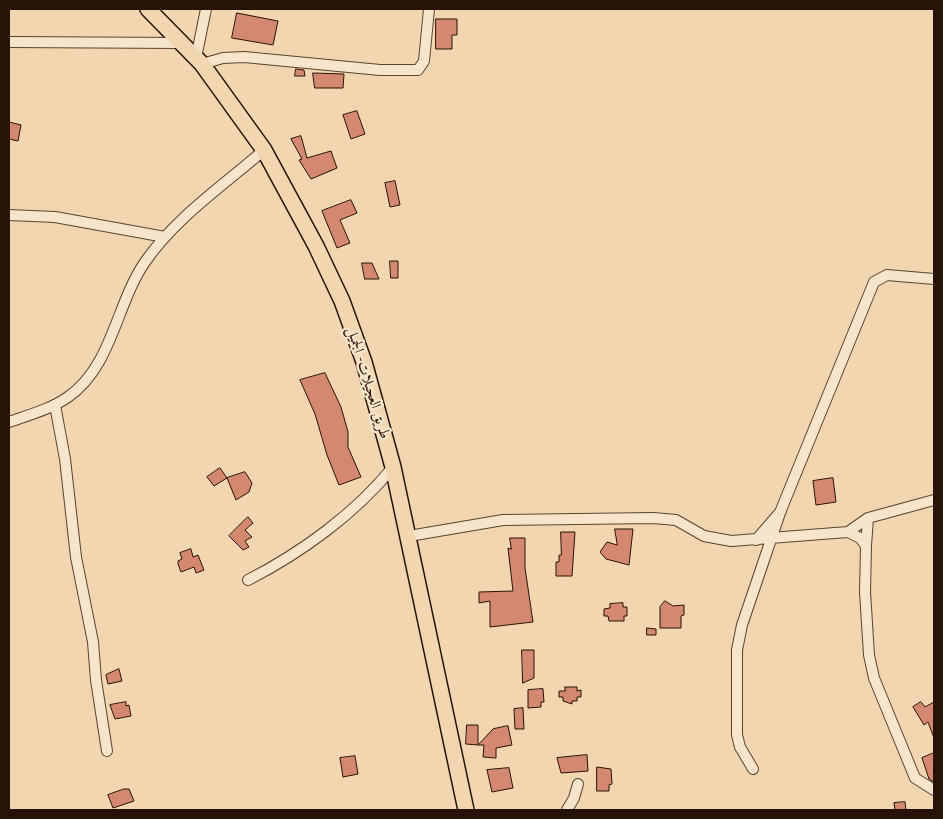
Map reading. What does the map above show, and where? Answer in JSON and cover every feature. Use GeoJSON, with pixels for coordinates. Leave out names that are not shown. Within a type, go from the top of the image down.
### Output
{"type":"FeatureCollection","features":[{"type":"Feature","properties":{"kind":"main road","name":"طريق العجيلات- الجميل"},"geometry":{"type":"LineString","coordinates":[[148,9],[199,61],[264,150],[316,246],[342,300],[364,362],[393,467],[466,810]]}},
{"type":"Feature","properties":{"kind":"street"},"geometry":{"type":"LineString","coordinates":[[206,9],[199,61],[244,57],[405,72],[418,70],[424,61],[429,9]]}},
{"type":"Feature","properties":{"kind":"street"},"geometry":{"type":"LineString","coordinates":[[9,42],[181,43]]}},
{"type":"Feature","properties":{"kind":"street"},"geometry":{"type":"LineString","coordinates":[[9,422],[55,405],[75,392],[90,376],[144,263],[166,236],[264,150]]}},
{"type":"Feature","properties":{"kind":"street"},"geometry":{"type":"LineString","coordinates":[[9,215],[55,217],[166,236]]}},
{"type":"Feature","properties":{"kind":"street"},"geometry":{"type":"LineString","coordinates":[[753,768],[740,747],[736,735],[738,642],[781,510],[874,282],[887,275],[934,278]]}},
{"type":"Feature","properties":{"kind":"street"},"geometry":{"type":"LineString","coordinates":[[55,405],[65,459],[76,557],[93,642],[96,680],[108,751]]}},
{"type":"Feature","properties":{"kind":"street"},"geometry":{"type":"LineString","coordinates":[[248,580],[299,549],[351,511],[378,485],[393,467]]}},
{"type":"Feature","properties":{"kind":"street"},"geometry":{"type":"LineString","coordinates":[[409,536],[503,520],[654,518],[676,520],[711,538],[731,541],[756,540],[848,532],[868,518],[934,500]]}},
{"type":"Feature","properties":{"kind":"street"},"geometry":{"type":"LineString","coordinates":[[756,540],[781,510]]}},
{"type":"Feature","properties":{"kind":"street"},"geometry":{"type":"LineString","coordinates":[[868,518],[865,592],[869,656],[874,678],[915,778],[934,790]]}},
{"type":"Feature","properties":{"kind":"street"},"geometry":{"type":"LineString","coordinates":[[848,532],[860,538],[866,546]]}},
{"type":"Feature","properties":{"kind":"street"},"geometry":{"type":"LineString","coordinates":[[567,810],[574,798],[578,784]]}},
{"type":"Feature","properties":{"kind":"building"},"geometry":{"type":"Polygon","coordinates":[[[237,13],[278,21],[273,45],[232,38],[237,13]]]}},
{"type":"Feature","properties":{"kind":"building"},"geometry":{"type":"Polygon","coordinates":[[[436,19],[457,19],[457,35],[452,35],[452,49],[436,49],[436,19]]]}},
{"type":"Feature","properties":{"kind":"building"},"geometry":{"type":"Polygon","coordinates":[[[296,69],[304,70],[305,76],[295,76],[296,69]]]}},
{"type":"Feature","properties":{"kind":"building"},"geometry":{"type":"Polygon","coordinates":[[[313,73],[344,74],[343,88],[315,88],[313,73]]]}},
{"type":"Feature","properties":{"kind":"building"},"geometry":{"type":"Polygon","coordinates":[[[357,111],[365,134],[351,139],[343,115],[357,111]]]}},
{"type":"Feature","properties":{"kind":"building"},"geometry":{"type":"Polygon","coordinates":[[[9,122],[21,125],[18,141],[9,139],[9,122]]]}},
{"type":"Feature","properties":{"kind":"building"},"geometry":{"type":"Polygon","coordinates":[[[301,136],[307,158],[331,151],[337,168],[311,179],[299,160],[302,159],[291,139],[301,136]]]}},
{"type":"Feature","properties":{"kind":"building"},"geometry":{"type":"Polygon","coordinates":[[[395,181],[400,205],[390,207],[385,183],[395,181]]]}},
{"type":"Feature","properties":{"kind":"building"},"geometry":{"type":"Polygon","coordinates":[[[351,200],[357,213],[340,220],[350,243],[337,248],[322,211],[351,200]]]}},
{"type":"Feature","properties":{"kind":"building"},"geometry":{"type":"Polygon","coordinates":[[[390,261],[398,261],[398,278],[391,278],[390,261]]]}},
{"type":"Feature","properties":{"kind":"building"},"geometry":{"type":"Polygon","coordinates":[[[362,263],[372,263],[379,279],[365,279],[362,263]]]}},
{"type":"Feature","properties":{"kind":"building"},"geometry":{"type":"Polygon","coordinates":[[[325,373],[341,407],[348,432],[348,447],[361,477],[339,485],[327,455],[315,414],[300,380],[325,373]]]}},
{"type":"Feature","properties":{"kind":"building"},"geometry":{"type":"Polygon","coordinates":[[[220,468],[227,478],[214,486],[207,477],[220,468]]]}},
{"type":"Feature","properties":{"kind":"building"},"geometry":{"type":"Polygon","coordinates":[[[245,472],[252,483],[249,492],[236,500],[227,478],[245,472]]]}},
{"type":"Feature","properties":{"kind":"building"},"geometry":{"type":"Polygon","coordinates":[[[833,478],[836,502],[816,505],[813,481],[833,478]]]}},
{"type":"Feature","properties":{"kind":"building"},"geometry":{"type":"Polygon","coordinates":[[[248,517],[253,523],[245,530],[252,537],[245,541],[249,547],[243,550],[229,536],[248,517]]]}},
{"type":"Feature","properties":{"kind":"building"},"geometry":{"type":"Polygon","coordinates":[[[615,529],[633,529],[629,565],[606,559],[600,552],[607,542],[617,545],[615,529]]]}},
{"type":"Feature","properties":{"kind":"building"},"geometry":{"type":"Polygon","coordinates":[[[561,532],[575,532],[572,576],[556,576],[556,562],[559,562],[559,555],[561,555],[561,532]]]}},
{"type":"Feature","properties":{"kind":"building"},"geometry":{"type":"Polygon","coordinates":[[[510,538],[525,538],[525,568],[533,622],[490,627],[490,601],[479,603],[479,592],[513,591],[508,548],[511,549],[510,538]]]}},
{"type":"Feature","properties":{"kind":"building"},"geometry":{"type":"Polygon","coordinates":[[[191,549],[193,557],[198,555],[204,570],[196,573],[194,567],[181,572],[178,564],[178,561],[182,559],[180,553],[191,549]]]}},
{"type":"Feature","properties":{"kind":"building"},"geometry":{"type":"Polygon","coordinates":[[[665,601],[673,606],[684,605],[684,615],[681,616],[681,628],[660,628],[660,607],[665,601]]]}},
{"type":"Feature","properties":{"kind":"building"},"geometry":{"type":"Polygon","coordinates":[[[623,603],[623,607],[627,607],[627,616],[624,616],[624,621],[609,621],[608,616],[604,616],[604,609],[610,608],[610,604],[623,603]]]}},
{"type":"Feature","properties":{"kind":"building"},"geometry":{"type":"Polygon","coordinates":[[[647,628],[656,629],[656,635],[647,635],[647,628]]]}},
{"type":"Feature","properties":{"kind":"building"},"geometry":{"type":"Polygon","coordinates":[[[522,650],[534,650],[534,678],[523,683],[522,650]]]}},
{"type":"Feature","properties":{"kind":"building"},"geometry":{"type":"Polygon","coordinates":[[[119,669],[122,681],[108,684],[106,675],[119,669]]]}},
{"type":"Feature","properties":{"kind":"building"},"geometry":{"type":"Polygon","coordinates":[[[565,687],[577,687],[577,691],[581,690],[581,697],[577,697],[577,701],[572,701],[572,704],[563,701],[563,697],[559,697],[559,691],[565,691],[565,687]]]}},
{"type":"Feature","properties":{"kind":"building"},"geometry":{"type":"Polygon","coordinates":[[[543,689],[544,702],[541,702],[541,707],[528,708],[528,690],[543,689]]]}},
{"type":"Feature","properties":{"kind":"building"},"geometry":{"type":"Polygon","coordinates":[[[126,702],[126,706],[129,705],[131,716],[115,719],[110,705],[126,702]]]}},
{"type":"Feature","properties":{"kind":"building"},"geometry":{"type":"Polygon","coordinates":[[[921,702],[925,707],[934,702],[934,738],[928,722],[924,725],[913,707],[921,702]]]}},
{"type":"Feature","properties":{"kind":"building"},"geometry":{"type":"Polygon","coordinates":[[[523,708],[524,729],[515,729],[514,709],[523,708]]]}},
{"type":"Feature","properties":{"kind":"building"},"geometry":{"type":"Polygon","coordinates":[[[467,725],[478,725],[478,745],[466,744],[467,725]]]}},
{"type":"Feature","properties":{"kind":"building"},"geometry":{"type":"Polygon","coordinates":[[[508,726],[512,745],[496,748],[496,758],[483,757],[484,745],[478,745],[493,729],[508,726]]]}},
{"type":"Feature","properties":{"kind":"building"},"geometry":{"type":"Polygon","coordinates":[[[934,753],[934,782],[929,779],[922,758],[934,753]]]}},
{"type":"Feature","properties":{"kind":"building"},"geometry":{"type":"Polygon","coordinates":[[[587,755],[588,771],[561,773],[557,758],[587,755]]]}},
{"type":"Feature","properties":{"kind":"building"},"geometry":{"type":"Polygon","coordinates":[[[355,756],[358,774],[343,777],[340,758],[355,756]]]}},
{"type":"Feature","properties":{"kind":"building"},"geometry":{"type":"Polygon","coordinates":[[[597,767],[611,769],[612,784],[609,785],[609,791],[597,791],[597,767]]]}},
{"type":"Feature","properties":{"kind":"building"},"geometry":{"type":"Polygon","coordinates":[[[509,768],[513,788],[492,792],[487,770],[509,768]]]}},
{"type":"Feature","properties":{"kind":"building"},"geometry":{"type":"Polygon","coordinates":[[[129,789],[134,801],[113,808],[108,795],[129,789]]]}},
{"type":"Feature","properties":{"kind":"building"},"geometry":{"type":"Polygon","coordinates":[[[905,802],[906,810],[895,810],[894,803],[905,802]]]}}]}
